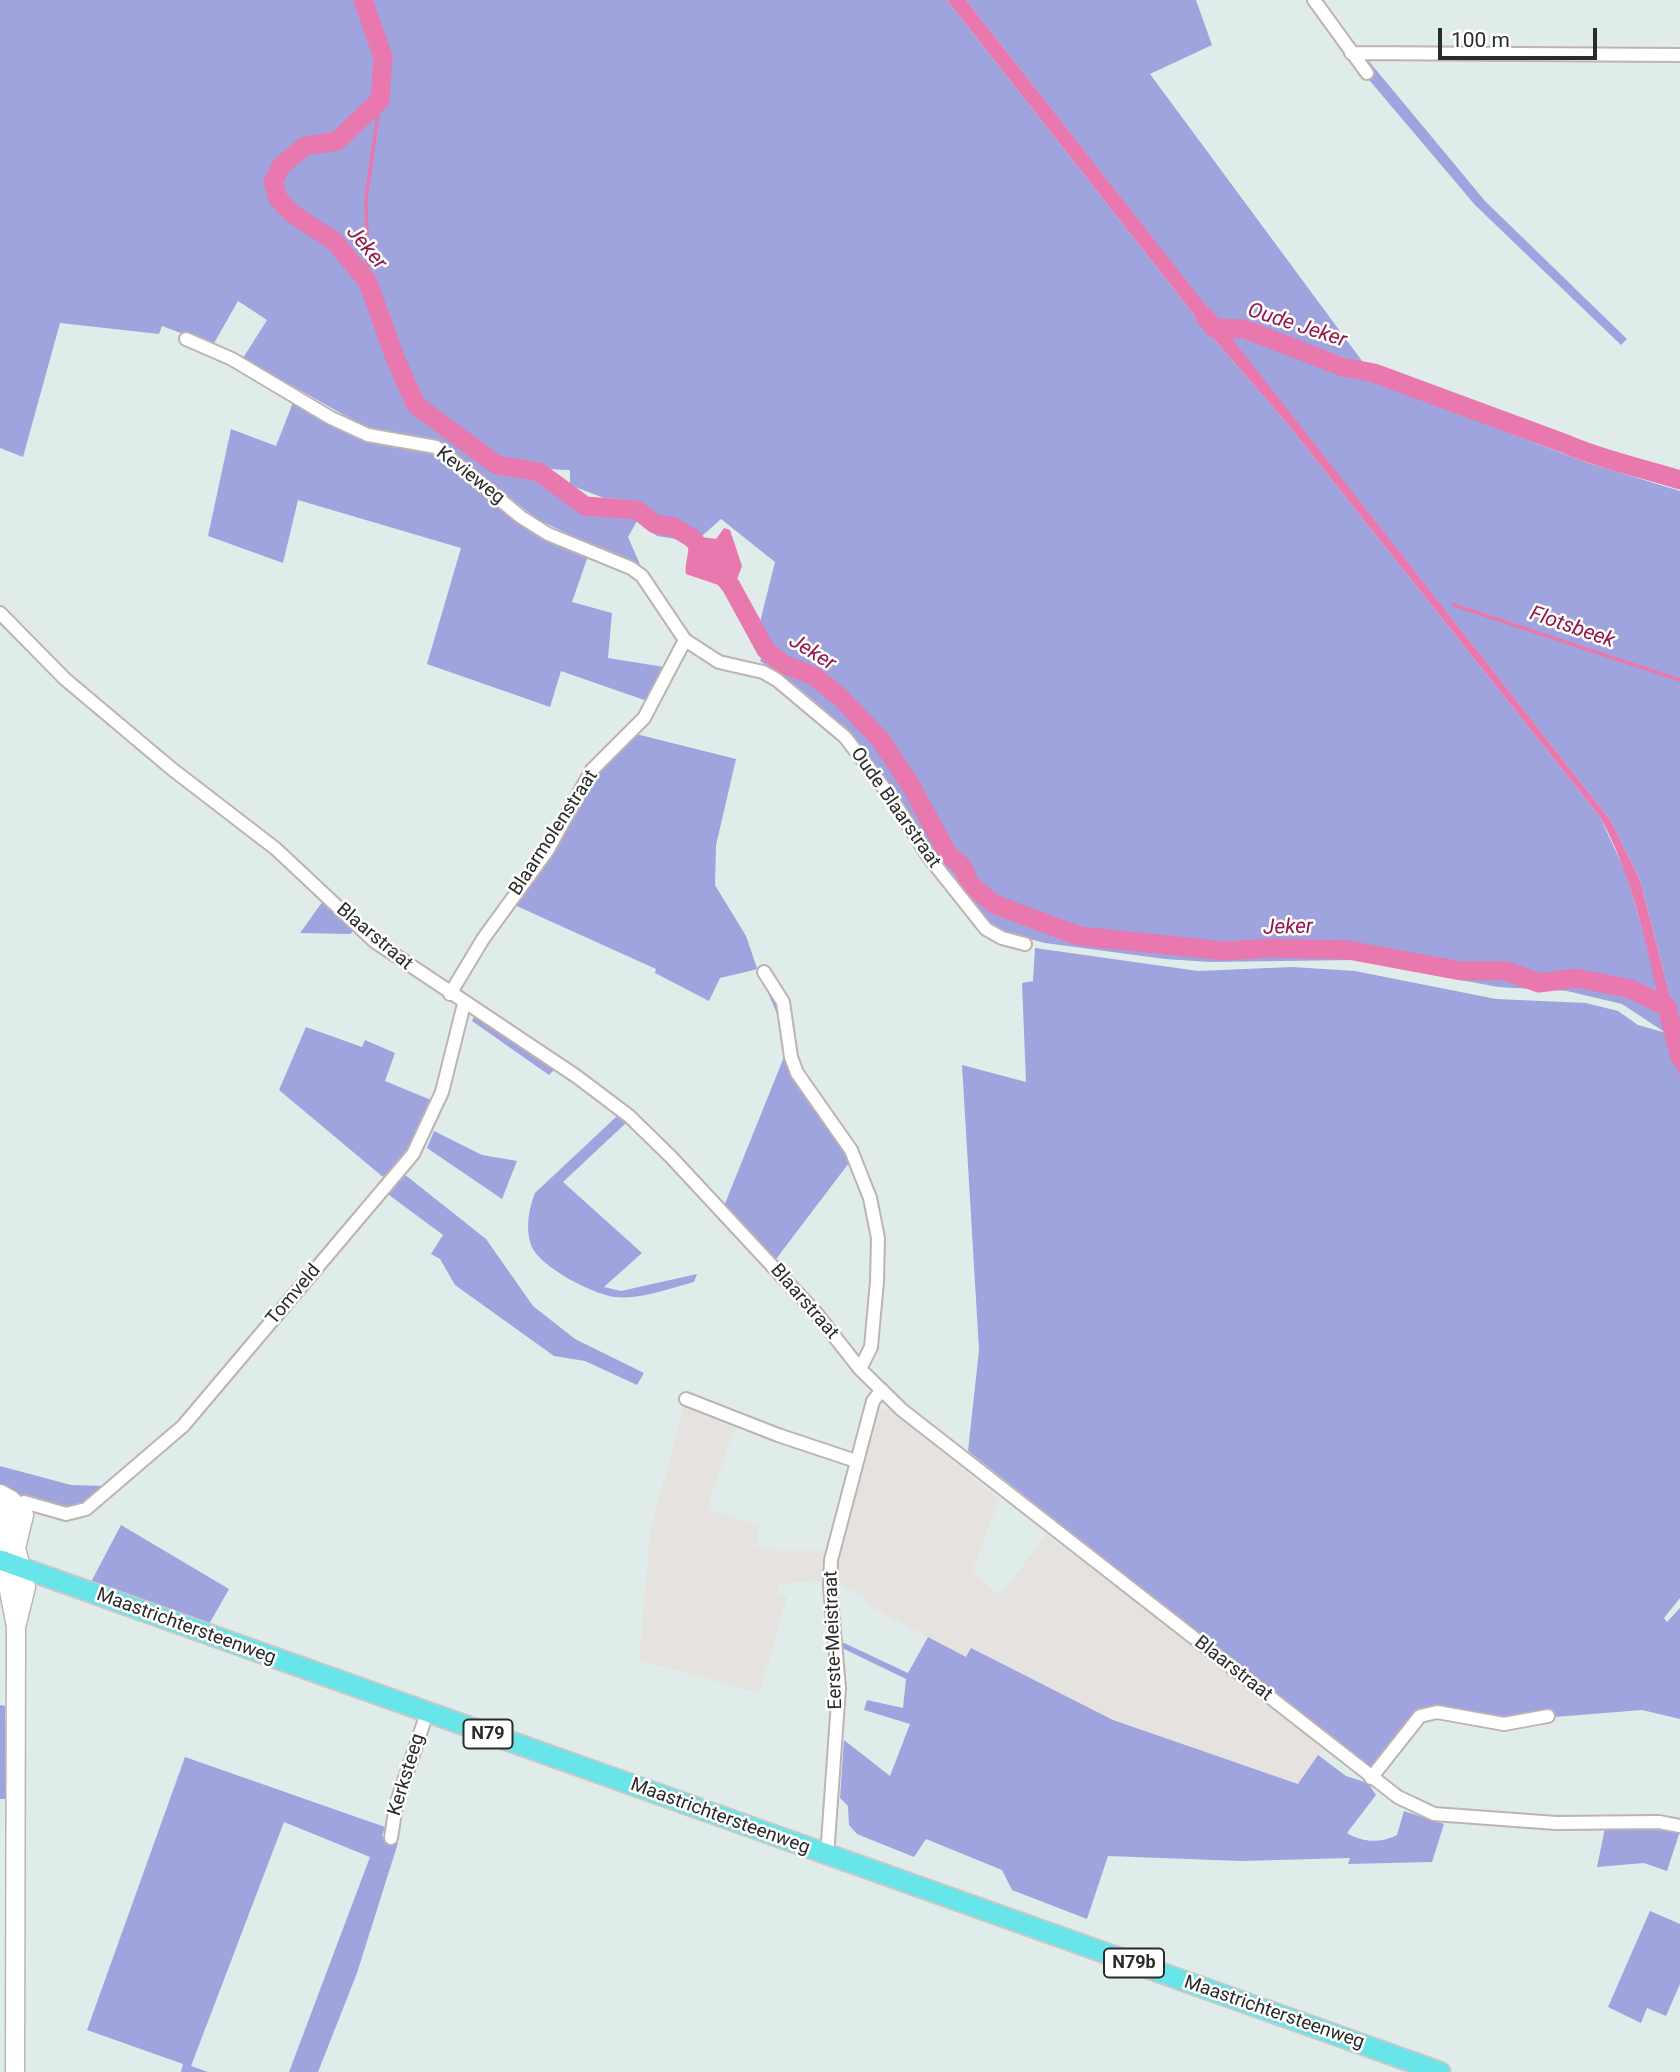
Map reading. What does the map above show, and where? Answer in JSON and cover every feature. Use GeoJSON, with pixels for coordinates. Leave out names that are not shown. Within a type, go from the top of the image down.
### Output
{"type":"FeatureCollection","features":[{"type":"Feature","properties":{"kind":"main road","name":"Maastrichtersteenweg"},"geometry":{"type":"LineString","coordinates":[[0,1562],[1440,2072]]}},
{"type":"Feature","properties":{"kind":"street"},"geometry":{"type":"LineString","coordinates":[[1314,0],[1367,73]]}},
{"type":"Feature","properties":{"kind":"street"},"geometry":{"type":"LineString","coordinates":[[1351,53],[1680,55]]}},
{"type":"Feature","properties":{"kind":"street","name":"Kevieweg"},"geometry":{"type":"LineString","coordinates":[[186,339],[232,359],[331,418],[368,435],[436,447],[521,517],[548,534],[631,568],[642,576],[685,640]]}},
{"type":"Feature","properties":{"kind":"street","name":"Blaarstraat"},"geometry":{"type":"LineString","coordinates":[[0,614],[65,679],[172,769],[276,849],[374,941],[464,1004],[576,1076],[629,1116],[671,1157],[816,1313],[860,1369],[902,1410],[1371,1778],[1416,1808],[1434,1814],[1556,1823],[1659,1822],[1680,1826]]}},
{"type":"Feature","properties":{"kind":"street","name":"Oude Blaarstraat"},"geometry":{"type":"LineString","coordinates":[[685,640],[719,662],[763,672],[845,737],[890,796],[928,856],[986,929],[1002,938],[1025,944]]}},
{"type":"Feature","properties":{"kind":"street","name":"Blaarmolenstraat"},"geometry":{"type":"LineString","coordinates":[[450,994],[483,939],[547,851],[592,770],[644,718],[685,640]]}},
{"type":"Feature","properties":{"kind":"street"},"geometry":{"type":"LineString","coordinates":[[764,972],[783,1002],[791,1057],[797,1073],[851,1150],[870,1198],[878,1238],[877,1281],[871,1347],[860,1369]]}},
{"type":"Feature","properties":{"kind":"street","name":"Tomveld"},"geometry":{"type":"LineString","coordinates":[[10,1506],[44,1508],[66,1514],[86,1509],[183,1426],[413,1154],[442,1092],[464,1004]]}},
{"type":"Feature","properties":{"kind":"street","name":"Eerste-Meistraat"},"geometry":{"type":"LineString","coordinates":[[827,1856],[839,1688],[830,1573],[873,1401],[882,1390]]}},
{"type":"Feature","properties":{"kind":"street"},"geometry":{"type":"LineString","coordinates":[[686,1399],[778,1435],[856,1461]]}},
{"type":"Feature","properties":{"kind":"street"},"geometry":{"type":"LineString","coordinates":[[0,1546],[10,1506]]}},
{"type":"Feature","properties":{"kind":"street"},"geometry":{"type":"LineString","coordinates":[[10,1506],[16,1548],[26,1587],[16,1627]]}},
{"type":"Feature","properties":{"kind":"street"},"geometry":{"type":"LineString","coordinates":[[0,1562],[7,1580],[16,1627],[15,2072]]}},
{"type":"Feature","properties":{"kind":"street"},"geometry":{"type":"LineString","coordinates":[[1371,1778],[1420,1716],[1437,1712],[1504,1724],[1548,1716]]}},
{"type":"Feature","properties":{"kind":"street","name":"Kerksteeg"},"geometry":{"type":"LineString","coordinates":[[391,1838],[396,1805],[427,1713]]}},
{"type":"Feature","properties":{"kind":"shaded area"},"geometry":{"type":"Polygon","coordinates":[[[0,0],[947,0],[1206,330],[1285,421],[1600,817],[1626,873],[1655,973],[1680,1077],[1680,1598],[1664,1618],[1667,1622],[1680,1608],[1680,1719],[1642,1710],[1504,1721],[1433,1706],[1415,1712],[1371,1769],[968,1451],[979,1350],[962,1065],[1026,1082],[1022,983],[1033,981],[1035,948],[1198,971],[1292,967],[1355,971],[1496,999],[1586,1003],[1618,1011],[1638,1025],[1666,1033],[1622,1004],[1567,991],[1498,987],[1354,960],[1210,962],[1165,959],[1045,943],[1002,932],[986,923],[934,855],[899,799],[843,727],[811,698],[760,661],[769,644],[760,622],[775,562],[721,519],[702,536],[690,532],[685,537],[688,541],[657,536],[637,521],[628,537],[642,569],[537,519],[445,447],[360,424],[243,358],[267,320],[238,301],[213,345],[162,326],[159,334],[60,323],[23,457],[0,448],[0,0]],[[497,461],[499,471],[521,471],[542,480],[555,493],[574,493],[601,501],[610,517],[635,518],[638,501],[604,498],[570,485],[570,470],[497,461]]]}},
{"type":"Feature","properties":{"kind":"shaded area"},"geometry":{"type":"Polygon","coordinates":[[[947,0],[966,0],[1611,821],[1640,880],[1680,1036],[1680,1077],[1637,912],[1615,848],[1600,817],[1285,421],[1206,330],[947,0]]]}},
{"type":"Feature","properties":{"kind":"shaded area"},"geometry":{"type":"Polygon","coordinates":[[[966,0],[1196,0],[1212,45],[1150,74],[1365,365],[1245,321],[1220,324],[966,0]]]}},
{"type":"Feature","properties":{"kind":"shaded area"},"geometry":{"type":"Polygon","coordinates":[[[1367,59],[1485,201],[1627,339],[1621,345],[1475,205],[1359,68],[1367,59]]]}},
{"type":"Feature","properties":{"kind":"shaded area"},"geometry":{"type":"Polygon","coordinates":[[[1227,333],[1265,339],[1341,373],[1365,378],[1588,463],[1680,491],[1680,1036],[1640,880],[1611,821],[1227,333]]]}},
{"type":"Feature","properties":{"kind":"shaded area"},"geometry":{"type":"Polygon","coordinates":[[[294,400],[334,425],[429,449],[588,556],[572,602],[612,613],[608,658],[664,667],[647,701],[561,671],[550,707],[427,664],[461,548],[298,500],[283,563],[208,536],[231,429],[276,446],[294,400]]]}},
{"type":"Feature","properties":{"kind":"shaded area"},"geometry":{"type":"Polygon","coordinates":[[[724,528],[730,530],[742,566],[736,582],[727,588],[686,574],[688,546],[685,537],[690,532],[694,536],[716,539],[724,528]]]}},
{"type":"Feature","properties":{"kind":"shaded area"},"geometry":{"type":"Polygon","coordinates":[[[737,584],[768,644],[760,648],[727,593],[737,584]]]}},
{"type":"Feature","properties":{"kind":"shaded area"},"geometry":{"type":"Polygon","coordinates":[[[636,734],[736,759],[716,845],[715,885],[746,936],[758,969],[720,978],[709,1001],[655,973],[656,969],[510,903],[599,771],[636,734]]]}},
{"type":"Feature","properties":{"kind":"shaded area"},"geometry":{"type":"Polygon","coordinates":[[[323,901],[355,930],[350,934],[300,933],[323,901]]]}},
{"type":"Feature","properties":{"kind":"shaded area"},"geometry":{"type":"Polygon","coordinates":[[[759,971],[781,1006],[788,1059],[852,1159],[776,1259],[724,1206],[784,1057],[783,1028],[759,971]]]}},
{"type":"Feature","properties":{"kind":"shaded area"},"geometry":{"type":"Polygon","coordinates":[[[474,1017],[555,1069],[549,1075],[472,1021],[474,1017]]]}},
{"type":"Feature","properties":{"kind":"shaded area"},"geometry":{"type":"Polygon","coordinates":[[[306,1027],[362,1047],[365,1040],[395,1053],[385,1081],[431,1100],[412,1147],[383,1177],[279,1090],[306,1027]]]}},
{"type":"Feature","properties":{"kind":"shaded area"},"geometry":{"type":"Polygon","coordinates":[[[617,1116],[626,1123],[563,1182],[642,1253],[604,1287],[621,1291],[697,1274],[694,1282],[645,1295],[605,1295],[555,1270],[544,1262],[531,1245],[529,1218],[535,1193],[617,1116]]]}},
{"type":"Feature","properties":{"kind":"shaded area"},"geometry":{"type":"Polygon","coordinates":[[[434,1131],[482,1155],[517,1161],[502,1199],[427,1148],[434,1131]]]}},
{"type":"Feature","properties":{"kind":"shaded area"},"geometry":{"type":"Polygon","coordinates":[[[404,1174],[486,1239],[533,1306],[575,1339],[644,1373],[637,1385],[585,1361],[554,1356],[455,1285],[440,1259],[431,1254],[443,1235],[385,1192],[404,1174]]]}},
{"type":"Feature","properties":{"kind":"shaded area"},"geometry":{"type":"Polygon","coordinates":[[[685,1402],[736,1423],[707,1509],[759,1526],[756,1546],[780,1551],[826,1551],[824,1580],[779,1584],[777,1593],[787,1597],[760,1693],[639,1660],[650,1533],[685,1402]]]}},
{"type":"Feature","properties":{"kind":"shaded area"},"geometry":{"type":"Polygon","coordinates":[[[888,1408],[999,1499],[972,1572],[1000,1595],[1046,1535],[1323,1748],[1299,1784],[1113,1720],[972,1649],[966,1657],[872,1607],[866,1598],[837,1583],[840,1549],[876,1412],[888,1408]]]}},
{"type":"Feature","properties":{"kind":"shaded area"},"geometry":{"type":"Polygon","coordinates":[[[0,1466],[71,1485],[105,1486],[85,1503],[68,1508],[0,1490],[0,1466]]]}},
{"type":"Feature","properties":{"kind":"shaded area"},"geometry":{"type":"Polygon","coordinates":[[[121,1525],[229,1589],[208,1626],[91,1582],[121,1525]]]}},
{"type":"Feature","properties":{"kind":"shaded area"},"geometry":{"type":"Polygon","coordinates":[[[928,1637],[966,1657],[971,1648],[1113,1720],[1298,1784],[1318,1755],[1346,1776],[1368,1783],[1376,1795],[1347,1833],[1366,1840],[1391,1838],[1397,1835],[1404,1811],[1444,1824],[1432,1862],[1348,1864],[1350,1858],[1241,1861],[1108,1856],[1087,1919],[1012,1890],[1002,1870],[926,1839],[914,1857],[857,1834],[849,1825],[848,1806],[840,1798],[844,1740],[890,1776],[910,1724],[864,1710],[867,1700],[903,1708],[906,1679],[842,1648],[842,1642],[908,1673],[928,1637]]]}},
{"type":"Feature","properties":{"kind":"shaded area"},"geometry":{"type":"Polygon","coordinates":[[[0,1705],[5,1706],[6,1799],[0,1799],[0,1705]]]}},
{"type":"Feature","properties":{"kind":"shaded area"},"geometry":{"type":"Polygon","coordinates":[[[185,1757],[385,1827],[382,1836],[398,1843],[357,1973],[318,2072],[289,2072],[370,1857],[284,1822],[191,2066],[208,2072],[181,2072],[183,2064],[87,2030],[185,1757]]]}},
{"type":"Feature","properties":{"kind":"shaded area"},"geometry":{"type":"Polygon","coordinates":[[[1605,1828],[1680,1831],[1667,1871],[1644,1863],[1597,1867],[1605,1828]]]}},
{"type":"Feature","properties":{"kind":"shaded area"},"geometry":{"type":"Polygon","coordinates":[[[1650,1911],[1680,1924],[1680,1984],[1666,2016],[1647,2008],[1641,2023],[1608,2007],[1650,1911]]]}},
{"type":"Feature","properties":{"kind":"waterway","name":"Jeker"},"geometry":{"type":"LineString","coordinates":[[363,0],[383,57],[380,100],[337,141],[305,146],[282,165],[273,182],[278,199],[294,215],[334,241],[368,282],[395,358],[416,405],[497,465],[539,472],[585,506],[637,510],[655,524],[674,527],[693,539],[731,586],[766,650],[783,664],[814,676],[840,697],[880,739],[910,784],[948,854],[962,866],[971,885],[994,904],[1079,936],[1226,951],[1268,948],[1348,950],[1461,971],[1506,971],[1539,983],[1576,978],[1631,989],[1667,1007],[1680,1058]]}},
{"type":"Feature","properties":{"kind":"waterway"},"geometry":{"type":"LineString","coordinates":[[368,282],[366,199],[380,100]]}},
{"type":"Feature","properties":{"kind":"waterway","name":"Oude Jeker"},"geometry":{"type":"LineString","coordinates":[[1205,317],[1214,328],[1244,329],[1343,367],[1374,373],[1594,455],[1680,480]]}},
{"type":"Feature","properties":{"kind":"waterway","name":"Flotsbeek"},"geometry":{"type":"LineString","coordinates":[[1454,605],[1680,680]]}}]}
